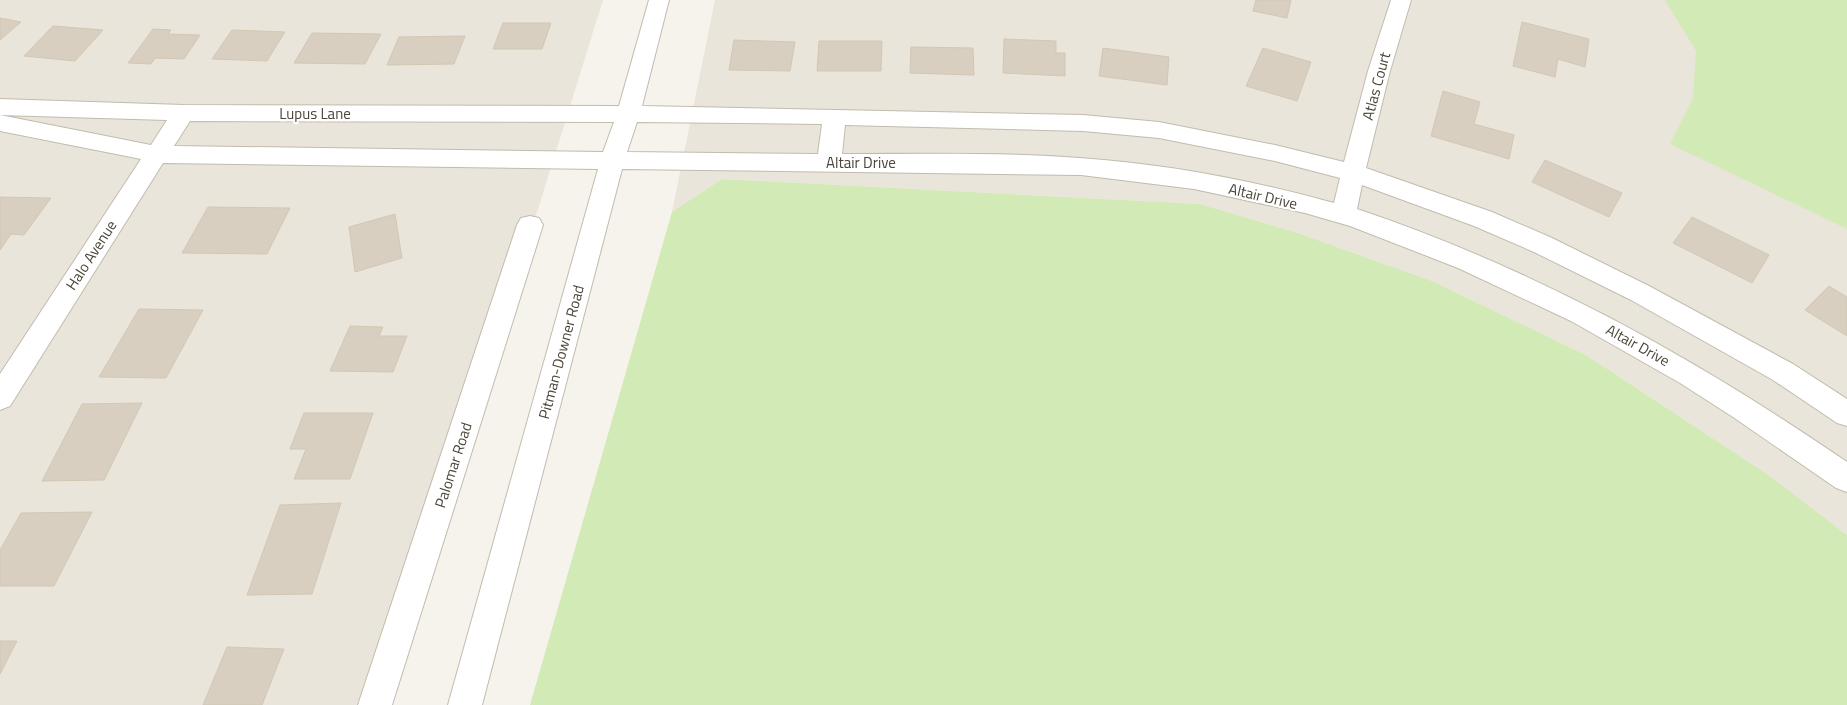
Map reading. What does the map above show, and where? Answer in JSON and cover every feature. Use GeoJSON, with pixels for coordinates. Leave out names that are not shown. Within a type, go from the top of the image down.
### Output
{"type":"FeatureCollection","features":[{"type":"Feature","properties":{"kind":"street","name":"Pitman-Downer Road"},"geometry":{"type":"LineString","coordinates":[[465,705],[612,161],[629,113],[659,0]]}},
{"type":"Feature","properties":{"kind":"street","name":"Atlas Court"},"geometry":{"type":"LineString","coordinates":[[1343,214],[1379,71],[1401,0]]}},
{"type":"Feature","properties":{"kind":"street","name":"Lupus Lane"},"geometry":{"type":"LineString","coordinates":[[0,107],[183,113],[629,113]]}},
{"type":"Feature","properties":{"kind":"street","name":"Halo Avenue"},"geometry":{"type":"LineString","coordinates":[[0,398],[183,113]]}},
{"type":"Feature","properties":{"kind":"street"},"geometry":{"type":"LineString","coordinates":[[629,113],[1083,123],[1159,130],[1275,153],[1354,173],[1431,199],[1552,249],[1720,336],[1783,372],[1847,414]]}},
{"type":"Feature","properties":{"kind":"street"},"geometry":{"type":"LineString","coordinates":[[829,162],[834,117]]}},
{"type":"Feature","properties":{"kind":"street"},"geometry":{"type":"LineString","coordinates":[[0,123],[156,154],[239,157],[612,161]]}},
{"type":"Feature","properties":{"kind":"street","name":"Altair Drive"},"geometry":{"type":"LineString","coordinates":[[612,161],[1094,166],[1158,173],[1343,214],[1447,252],[1527,287],[1602,324],[1738,404],[1847,479]]}},
{"type":"Feature","properties":{"kind":"street","name":"Palomar Road"},"geometry":{"type":"LineString","coordinates":[[375,705],[530,225]]}},
{"type":"Feature","properties":{"kind":"shaded area"},"geometry":{"type":"Polygon","coordinates":[[[0,0],[603,0],[384,705],[0,705],[0,0]]]}},
{"type":"Feature","properties":{"kind":"shaded area"},"geometry":{"type":"Polygon","coordinates":[[[715,0],[1847,0],[1847,535],[1770,476],[1586,355],[1432,281],[1295,232],[1200,204],[722,179],[672,212],[715,0]]]}},
{"type":"Feature","properties":{"kind":"green space"},"geometry":{"type":"Polygon","coordinates":[[[1665,0],[1847,0],[1847,229],[1670,144],[1693,98],[1696,51],[1665,0]]]}},
{"type":"Feature","properties":{"kind":"green space"},"geometry":{"type":"Polygon","coordinates":[[[722,179],[1200,204],[1295,232],[1432,281],[1586,355],[1770,476],[1847,535],[1847,705],[530,705],[672,212],[722,179]]]}},
{"type":"Feature","properties":{"kind":"building"},"geometry":{"type":"Polygon","coordinates":[[[1256,0],[1291,0],[1287,18],[1253,11],[1256,0]]]}},
{"type":"Feature","properties":{"kind":"building"},"geometry":{"type":"Polygon","coordinates":[[[0,18],[21,22],[0,40],[0,18]]]}},
{"type":"Feature","properties":{"kind":"building"},"geometry":{"type":"Polygon","coordinates":[[[1522,22],[1589,39],[1585,67],[1558,59],[1555,77],[1513,66],[1522,22]]]}},
{"type":"Feature","properties":{"kind":"building"},"geometry":{"type":"Polygon","coordinates":[[[503,23],[551,23],[542,49],[493,49],[503,23]]]}},
{"type":"Feature","properties":{"kind":"building"},"geometry":{"type":"Polygon","coordinates":[[[53,26],[103,30],[75,61],[24,56],[53,26]]]}},
{"type":"Feature","properties":{"kind":"building"},"geometry":{"type":"Polygon","coordinates":[[[153,29],[171,30],[168,34],[200,35],[184,59],[155,58],[151,64],[128,63],[153,29]]]}},
{"type":"Feature","properties":{"kind":"building"},"geometry":{"type":"Polygon","coordinates":[[[232,30],[285,32],[267,61],[212,59],[232,30]]]}},
{"type":"Feature","properties":{"kind":"building"},"geometry":{"type":"Polygon","coordinates":[[[312,33],[381,34],[365,64],[294,63],[312,33]]]}},
{"type":"Feature","properties":{"kind":"building"},"geometry":{"type":"Polygon","coordinates":[[[465,36],[454,64],[387,65],[399,37],[465,36]]]}},
{"type":"Feature","properties":{"kind":"building"},"geometry":{"type":"Polygon","coordinates":[[[1004,39],[1056,41],[1056,53],[1065,53],[1065,76],[1003,73],[1004,39]]]}},
{"type":"Feature","properties":{"kind":"building"},"geometry":{"type":"Polygon","coordinates":[[[734,40],[795,42],[790,71],[729,70],[734,40]]]}},
{"type":"Feature","properties":{"kind":"building"},"geometry":{"type":"Polygon","coordinates":[[[819,41],[882,41],[881,71],[817,71],[819,41]]]}},
{"type":"Feature","properties":{"kind":"building"},"geometry":{"type":"Polygon","coordinates":[[[911,47],[973,48],[974,75],[910,73],[911,47]]]}},
{"type":"Feature","properties":{"kind":"building"},"geometry":{"type":"Polygon","coordinates":[[[1103,48],[1169,57],[1167,85],[1099,76],[1103,48]]]}},
{"type":"Feature","properties":{"kind":"building"},"geometry":{"type":"Polygon","coordinates":[[[1263,48],[1311,62],[1297,101],[1246,86],[1263,48]]]}},
{"type":"Feature","properties":{"kind":"building"},"geometry":{"type":"Polygon","coordinates":[[[1443,91],[1480,102],[1474,124],[1514,135],[1509,159],[1431,136],[1443,91]]]}},
{"type":"Feature","properties":{"kind":"building"},"geometry":{"type":"Polygon","coordinates":[[[1545,160],[1622,193],[1609,217],[1532,182],[1545,160]]]}},
{"type":"Feature","properties":{"kind":"building"},"geometry":{"type":"Polygon","coordinates":[[[0,197],[51,198],[24,235],[11,234],[0,250],[0,197]]]}},
{"type":"Feature","properties":{"kind":"building"},"geometry":{"type":"Polygon","coordinates":[[[208,207],[290,208],[267,254],[182,253],[208,207]]]}},
{"type":"Feature","properties":{"kind":"building"},"geometry":{"type":"Polygon","coordinates":[[[395,214],[402,258],[355,272],[349,227],[395,214]]]}},
{"type":"Feature","properties":{"kind":"building"},"geometry":{"type":"Polygon","coordinates":[[[1692,217],[1769,255],[1752,283],[1673,243],[1692,217]]]}},
{"type":"Feature","properties":{"kind":"building"},"geometry":{"type":"Polygon","coordinates":[[[1829,286],[1847,297],[1847,336],[1805,310],[1829,286]]]}},
{"type":"Feature","properties":{"kind":"building"},"geometry":{"type":"Polygon","coordinates":[[[139,309],[203,310],[166,378],[99,377],[139,309]]]}},
{"type":"Feature","properties":{"kind":"building"},"geometry":{"type":"Polygon","coordinates":[[[350,326],[383,327],[379,336],[407,336],[393,372],[330,371],[350,326]]]}},
{"type":"Feature","properties":{"kind":"building"},"geometry":{"type":"Polygon","coordinates":[[[142,403],[104,480],[42,481],[82,404],[142,403]]]}},
{"type":"Feature","properties":{"kind":"building"},"geometry":{"type":"Polygon","coordinates":[[[304,413],[373,413],[350,479],[294,479],[306,449],[290,449],[304,413]]]}},
{"type":"Feature","properties":{"kind":"building"},"geometry":{"type":"Polygon","coordinates":[[[341,503],[312,594],[247,595],[280,505],[341,503]]]}},
{"type":"Feature","properties":{"kind":"building"},"geometry":{"type":"Polygon","coordinates":[[[92,512],[54,586],[0,586],[0,550],[21,513],[92,512]]]}},
{"type":"Feature","properties":{"kind":"building"},"geometry":{"type":"Polygon","coordinates":[[[0,641],[17,641],[0,674],[0,641]]]}},
{"type":"Feature","properties":{"kind":"building"},"geometry":{"type":"Polygon","coordinates":[[[227,647],[284,649],[262,705],[203,705],[227,647]]]}}]}
